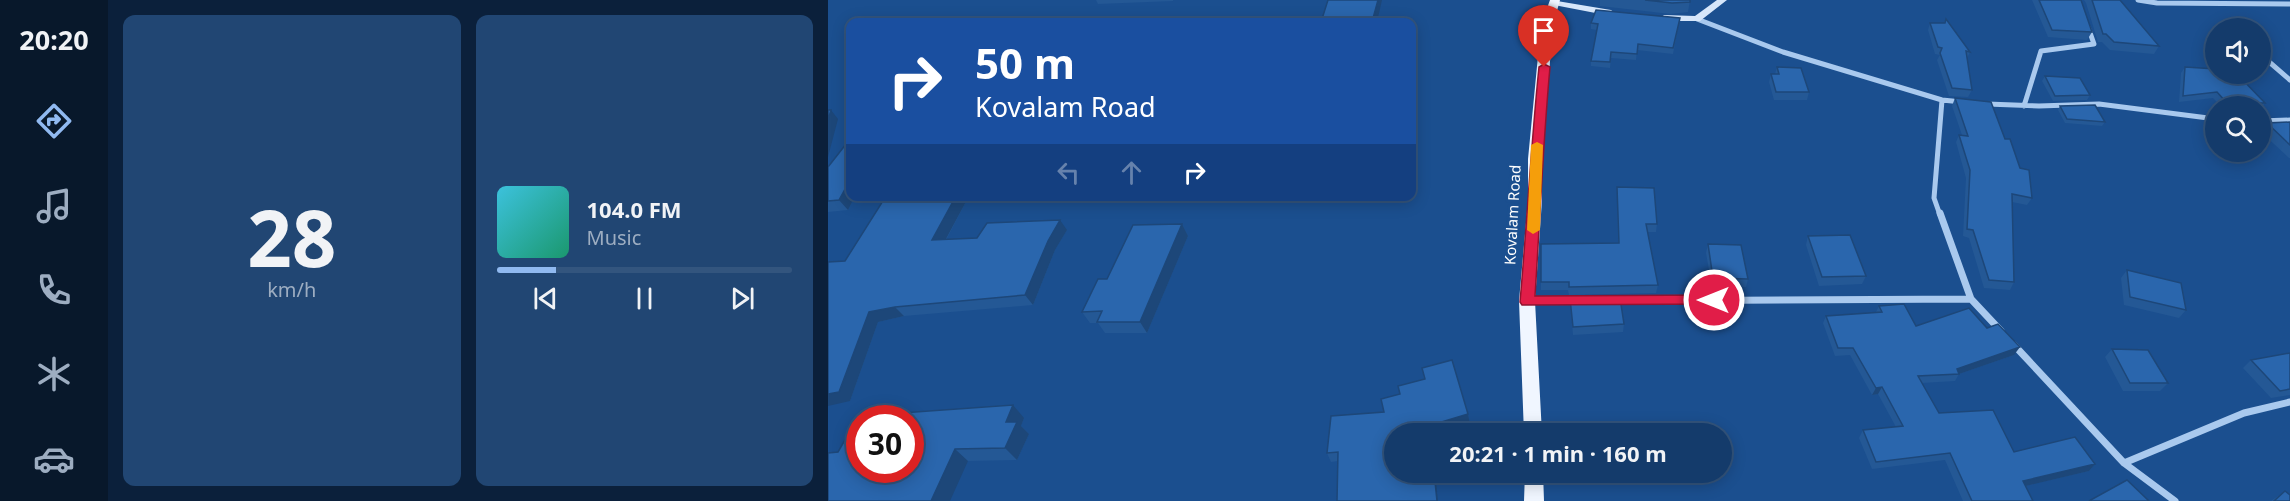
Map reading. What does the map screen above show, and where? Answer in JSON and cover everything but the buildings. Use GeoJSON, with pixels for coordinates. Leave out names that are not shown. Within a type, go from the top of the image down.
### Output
{"type":"FeatureCollection","features":[{"type":"Feature","properties":{"kind":"main road"},"geometry":{"type":"LineString","coordinates":[[1654,17],[1697,18],[1723,0]]}},
{"type":"Feature","properties":{"kind":"main road"},"geometry":{"type":"LineString","coordinates":[[1554,1],[1624,14]]}},
{"type":"Feature","properties":{"kind":"main road","name":"Kovalam Road"},"geometry":{"type":"LineString","coordinates":[[1532,423],[1527,302],[1535,200],[1535,159],[1547,25],[1554,1]]}},
{"type":"Feature","properties":{"kind":"main road"},"geometry":{"type":"LineString","coordinates":[[1534,483],[1534,501]]}},
{"type":"Feature","properties":{"kind":"street"},"geometry":{"type":"LineString","coordinates":[[2138,0],[2157,3],[2185,1],[2290,4]]}},
{"type":"Feature","properties":{"kind":"street"},"geometry":{"type":"LineString","coordinates":[[1697,18],[1783,52],[1942,100],[1973,104]]}},
{"type":"Feature","properties":{"kind":"street"},"geometry":{"type":"LineString","coordinates":[[2024,106],[2041,51],[2094,44],[2087,24]]}},
{"type":"Feature","properties":{"kind":"street"},"geometry":{"type":"LineString","coordinates":[[2271,64],[2290,80]]}},
{"type":"Feature","properties":{"kind":"street"},"geometry":{"type":"LineString","coordinates":[[1942,100],[1934,198],[1971,299],[2003,334]]}},
{"type":"Feature","properties":{"kind":"street"},"geometry":{"type":"LineString","coordinates":[[1983,104],[2024,106],[2099,104],[2205,117]]}},
{"type":"Feature","properties":{"kind":"street"},"geometry":{"type":"LineString","coordinates":[[2271,121],[2290,120]]}},
{"type":"Feature","properties":{"kind":"street"},"geometry":{"type":"LineString","coordinates":[[1611,301],[1971,299]]}},
{"type":"Feature","properties":{"kind":"street"},"geometry":{"type":"LineString","coordinates":[[1527,302],[1587,301]]}},
{"type":"Feature","properties":{"kind":"street"},"geometry":{"type":"LineString","coordinates":[[2011,342],[2124,463],[2175,501]]}},
{"type":"Feature","properties":{"kind":"street"},"geometry":{"type":"LineString","coordinates":[[2124,463],[2244,413],[2290,402]]}},
{"type":"Feature","properties":{"kind":"slow traffic"},"geometry":{"type":"LineString","coordinates":[[1533,230],[1537,145]]}},
{"type":"Feature","properties":{"kind":"route"},"geometry":{"type":"LineString","coordinates":[[1544,67],[1535,159],[1535,200],[1527,302],[1714,300]]}}]}
